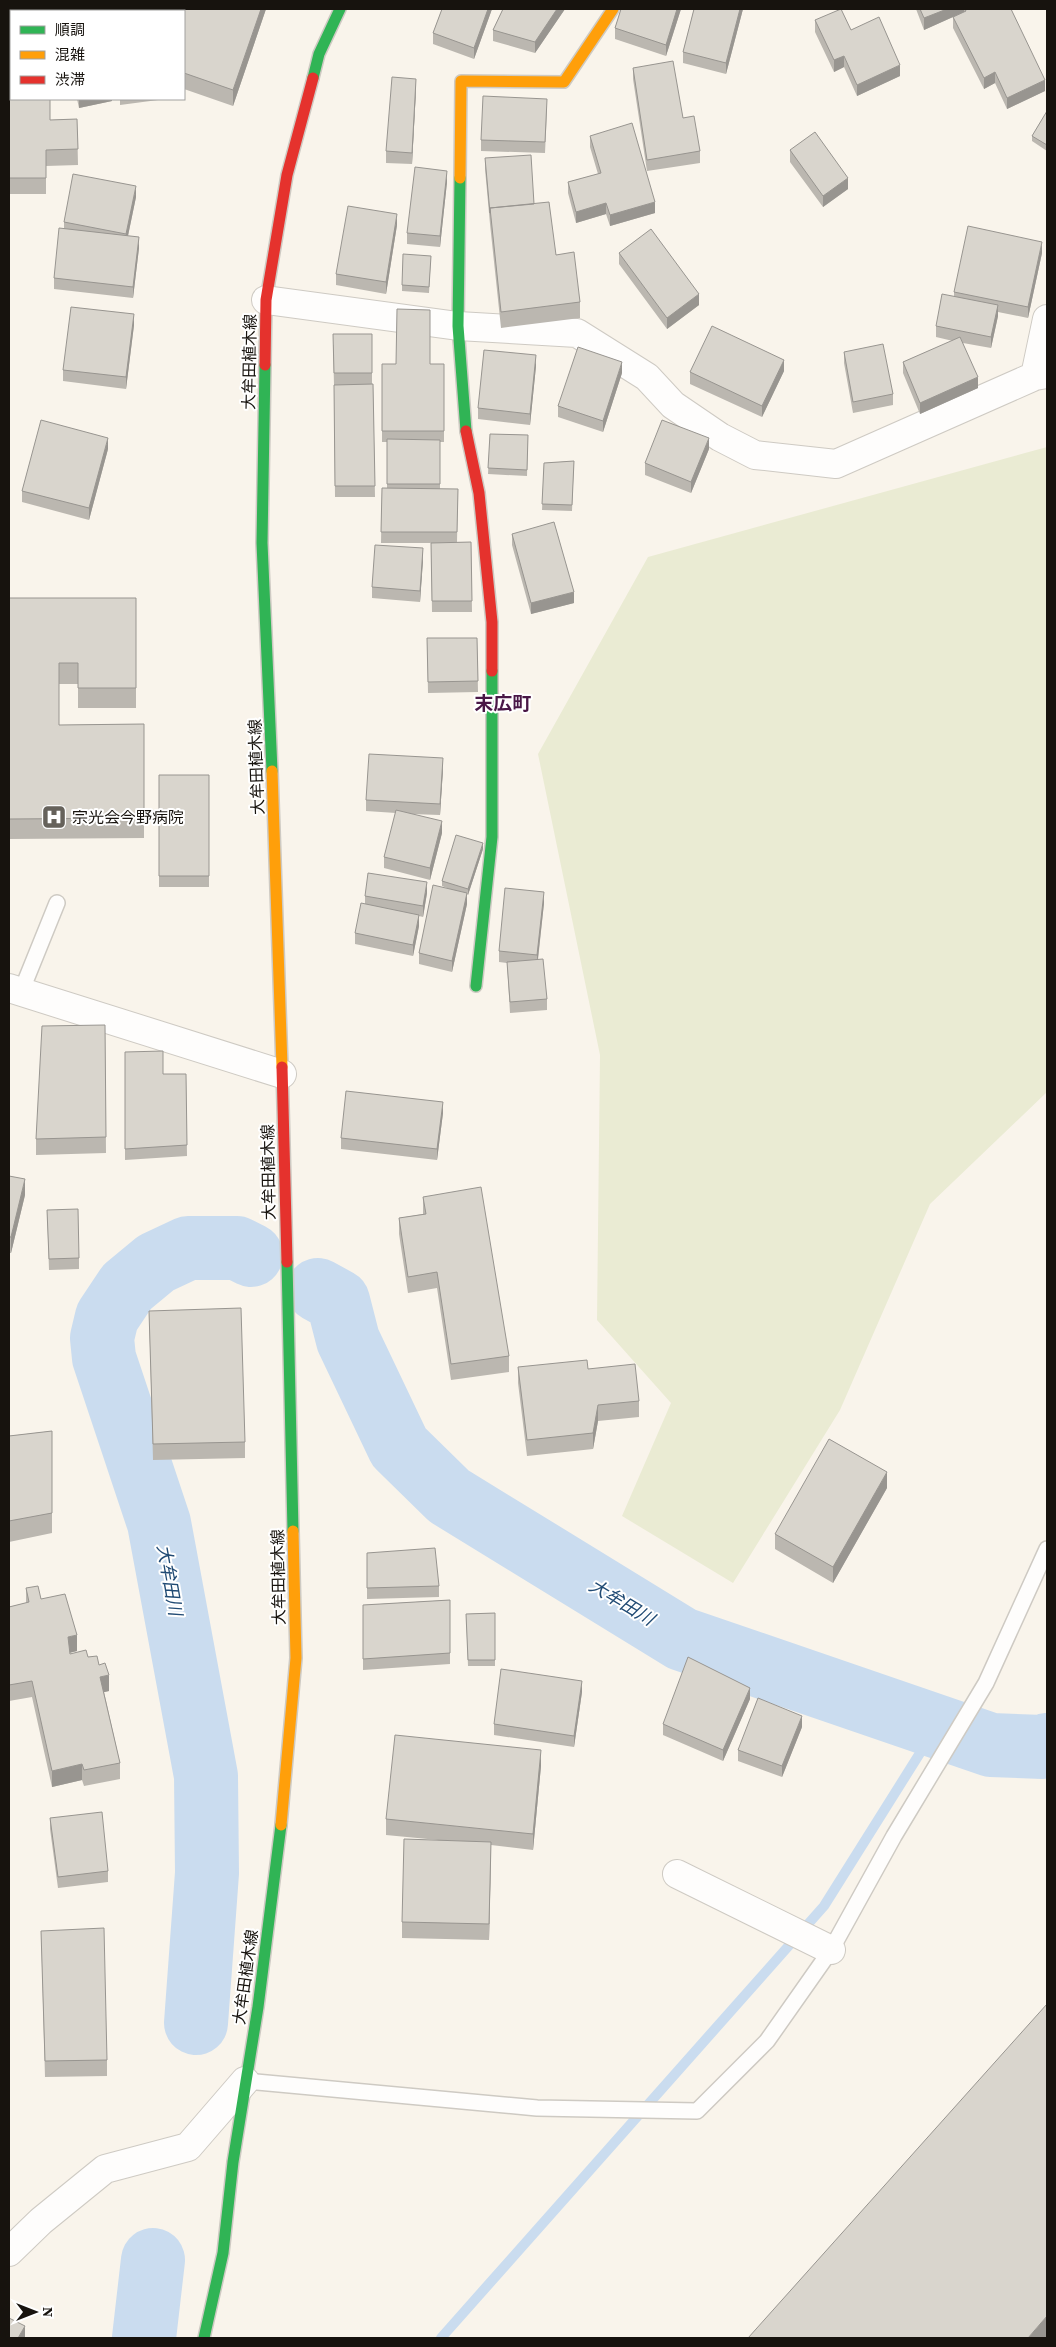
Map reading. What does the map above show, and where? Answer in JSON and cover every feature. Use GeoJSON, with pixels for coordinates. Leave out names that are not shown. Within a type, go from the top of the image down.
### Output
{"type":"FeatureCollection","features":[{"type":"Feature","properties":{"kind":"main road","name":"大牟田植木線"},"geometry":{"type":"LineString","coordinates":[[204,2338],[223,2253],[233,2162],[258,2007],[283,1810],[296,1658],[280,949],[262,543],[266,300],[286,175],[319,54],[340,9]]}},
{"type":"Feature","properties":{"kind":"main road"},"geometry":{"type":"LineString","coordinates":[[476,986],[492,838],[492,622],[479,493],[466,437],[458,326],[461,82],[564,82],[613,9]]}},
{"type":"Feature","properties":{"kind":"street"},"geometry":{"type":"LineString","coordinates":[[266,300],[458,326],[577,333],[648,377],[673,405],[720,437],[756,455],[836,464],[1041,375],[1047,319]]}},
{"type":"Feature","properties":{"kind":"street"},"geometry":{"type":"LineString","coordinates":[[15,990],[282,1074]]}},
{"type":"Feature","properties":{"kind":"street"},"geometry":{"type":"LineString","coordinates":[[677,1874],[831,1950]]}},
{"type":"Feature","properties":{"kind":"street"},"geometry":{"type":"LineString","coordinates":[[9,2252],[41,2222],[105,2168],[188,2147],[245,2080]]}},
{"type":"Feature","properties":{"kind":"lane"},"geometry":{"type":"LineString","coordinates":[[15,990],[57,903]]}},
{"type":"Feature","properties":{"kind":"lane"},"geometry":{"type":"LineString","coordinates":[[245,2080],[537,2108],[697,2111],[767,2042],[831,1950],[894,1836],[986,1682],[1047,1549]]}},
{"type":"Feature","properties":{"kind":"green space"},"geometry":{"type":"Polygon","coordinates":[[[1047,447],[1047,1092],[930,1204],[840,1410],[733,1583],[622,1516],[671,1403],[597,1320],[600,1055],[538,754],[648,557],[1047,447]]]}},
{"type":"Feature","properties":{"kind":"building"},"geometry":{"type":"Polygon","coordinates":[[[78,9],[79,10],[46,10],[78,9]]]}},
{"type":"Feature","properties":{"kind":"building"},"geometry":{"type":"Polygon","coordinates":[[[261,9],[233,90],[185,73],[185,10],[180,10],[261,9]]]}},
{"type":"Feature","properties":{"kind":"building"},"geometry":{"type":"Polygon","coordinates":[[[442,9],[488,9],[474,48],[433,33],[442,9]]]}},
{"type":"Feature","properties":{"kind":"building"},"geometry":{"type":"Polygon","coordinates":[[[503,9],[557,9],[535,42],[493,30],[503,9]]]}},
{"type":"Feature","properties":{"kind":"building"},"geometry":{"type":"Polygon","coordinates":[[[621,9],[677,9],[666,45],[615,28],[621,9]]]}},
{"type":"Feature","properties":{"kind":"building"},"geometry":{"type":"Polygon","coordinates":[[[694,9],[740,9],[726,63],[683,52],[694,9]]]}},
{"type":"Feature","properties":{"kind":"building"},"geometry":{"type":"Polygon","coordinates":[[[841,9],[851,30],[879,17],[900,65],[857,85],[844,56],[834,60],[815,20],[841,9]]]}},
{"type":"Feature","properties":{"kind":"building"},"geometry":{"type":"Polygon","coordinates":[[[920,9],[947,9],[924,18],[920,9]]]}},
{"type":"Feature","properties":{"kind":"building"},"geometry":{"type":"Polygon","coordinates":[[[965,9],[1011,9],[1045,80],[1007,98],[995,72],[984,78],[953,17],[966,11],[965,9]]]}},
{"type":"Feature","properties":{"kind":"building"},"geometry":{"type":"Polygon","coordinates":[[[10,20],[9,60],[9,21],[10,20]]]}},
{"type":"Feature","properties":{"kind":"building"},"geometry":{"type":"Polygon","coordinates":[[[673,61],[683,118],[694,116],[700,151],[647,160],[633,68],[673,61]]]}},
{"type":"Feature","properties":{"kind":"building"},"geometry":{"type":"Polygon","coordinates":[[[392,77],[416,79],[412,153],[386,151],[392,77]]]}},
{"type":"Feature","properties":{"kind":"building"},"geometry":{"type":"Polygon","coordinates":[[[9,81],[10,100],[50,100],[50,120],[77,119],[78,149],[46,150],[46,178],[9,178],[9,81]]]}},
{"type":"Feature","properties":{"kind":"building"},"geometry":{"type":"Polygon","coordinates":[[[483,96],[547,99],[545,142],[481,140],[483,96]]]}},
{"type":"Feature","properties":{"kind":"building"},"geometry":{"type":"Polygon","coordinates":[[[1047,111],[1047,145],[1032,136],[1047,111]]]}},
{"type":"Feature","properties":{"kind":"building"},"geometry":{"type":"Polygon","coordinates":[[[632,123],[655,202],[610,215],[606,203],[576,212],[568,182],[601,173],[590,136],[632,123]]]}},
{"type":"Feature","properties":{"kind":"building"},"geometry":{"type":"Polygon","coordinates":[[[815,132],[848,178],[823,196],[790,150],[815,132]]]}},
{"type":"Feature","properties":{"kind":"building"},"geometry":{"type":"Polygon","coordinates":[[[531,155],[534,204],[490,208],[490,213],[485,158],[531,155]]]}},
{"type":"Feature","properties":{"kind":"building"},"geometry":{"type":"Polygon","coordinates":[[[415,167],[447,171],[440,236],[407,233],[415,167]]]}},
{"type":"Feature","properties":{"kind":"building"},"geometry":{"type":"Polygon","coordinates":[[[73,174],[136,186],[126,234],[64,222],[73,174]]]}},
{"type":"Feature","properties":{"kind":"building"},"geometry":{"type":"Polygon","coordinates":[[[549,202],[556,255],[574,252],[580,302],[501,312],[490,208],[549,202]]]}},
{"type":"Feature","properties":{"kind":"building"},"geometry":{"type":"Polygon","coordinates":[[[348,206],[397,214],[386,282],[336,274],[348,206]]]}},
{"type":"Feature","properties":{"kind":"building"},"geometry":{"type":"Polygon","coordinates":[[[968,226],[1042,242],[1028,307],[954,292],[968,226]]]}},
{"type":"Feature","properties":{"kind":"building"},"geometry":{"type":"Polygon","coordinates":[[[59,228],[139,237],[133,287],[54,278],[59,228]]]}},
{"type":"Feature","properties":{"kind":"building"},"geometry":{"type":"Polygon","coordinates":[[[651,229],[699,294],[667,318],[619,253],[651,229]]]}},
{"type":"Feature","properties":{"kind":"building"},"geometry":{"type":"Polygon","coordinates":[[[403,254],[431,256],[429,287],[402,285],[403,254]]]}},
{"type":"Feature","properties":{"kind":"building"},"geometry":{"type":"Polygon","coordinates":[[[942,294],[998,305],[991,337],[936,326],[942,294]]]}},
{"type":"Feature","properties":{"kind":"building"},"geometry":{"type":"Polygon","coordinates":[[[71,307],[134,314],[126,377],[63,370],[71,307]]]}},
{"type":"Feature","properties":{"kind":"building"},"geometry":{"type":"Polygon","coordinates":[[[397,309],[430,310],[430,364],[444,364],[444,431],[382,431],[382,364],[396,364],[397,309]]]}},
{"type":"Feature","properties":{"kind":"building"},"geometry":{"type":"Polygon","coordinates":[[[712,326],[784,360],[762,406],[690,372],[712,326]]]}},
{"type":"Feature","properties":{"kind":"building"},"geometry":{"type":"Polygon","coordinates":[[[333,334],[372,334],[372,373],[334,373],[333,334]]]}},
{"type":"Feature","properties":{"kind":"building"},"geometry":{"type":"Polygon","coordinates":[[[960,337],[978,377],[920,403],[903,362],[960,337]]]}},
{"type":"Feature","properties":{"kind":"building"},"geometry":{"type":"Polygon","coordinates":[[[883,344],[893,394],[853,402],[844,352],[883,344]]]}},
{"type":"Feature","properties":{"kind":"building"},"geometry":{"type":"Polygon","coordinates":[[[578,347],[622,362],[603,421],[558,406],[578,347]]]}},
{"type":"Feature","properties":{"kind":"building"},"geometry":{"type":"Polygon","coordinates":[[[484,350],[536,355],[530,414],[478,408],[484,350]]]}},
{"type":"Feature","properties":{"kind":"building"},"geometry":{"type":"Polygon","coordinates":[[[373,384],[375,486],[335,486],[334,385],[373,384]]]}},
{"type":"Feature","properties":{"kind":"building"},"geometry":{"type":"Polygon","coordinates":[[[41,420],[108,438],[89,508],[22,491],[41,420]]]}},
{"type":"Feature","properties":{"kind":"building"},"geometry":{"type":"Polygon","coordinates":[[[662,420],[709,438],[691,482],[645,463],[662,420]]]}},
{"type":"Feature","properties":{"kind":"building"},"geometry":{"type":"Polygon","coordinates":[[[490,434],[528,435],[527,470],[488,468],[490,434]]]}},
{"type":"Feature","properties":{"kind":"building"},"geometry":{"type":"Polygon","coordinates":[[[387,439],[440,440],[440,484],[387,484],[387,439]]]}},
{"type":"Feature","properties":{"kind":"building"},"geometry":{"type":"Polygon","coordinates":[[[574,461],[572,505],[542,504],[544,463],[574,461]]]}},
{"type":"Feature","properties":{"kind":"building"},"geometry":{"type":"Polygon","coordinates":[[[382,488],[458,489],[457,532],[381,532],[382,488]]]}},
{"type":"Feature","properties":{"kind":"building"},"geometry":{"type":"Polygon","coordinates":[[[554,522],[574,592],[531,603],[512,534],[554,522]]]}},
{"type":"Feature","properties":{"kind":"building"},"geometry":{"type":"Polygon","coordinates":[[[471,542],[472,601],[432,601],[431,543],[471,542]]]}},
{"type":"Feature","properties":{"kind":"building"},"geometry":{"type":"Polygon","coordinates":[[[375,545],[423,548],[420,591],[372,587],[375,545]]]}},
{"type":"Feature","properties":{"kind":"building"},"geometry":{"type":"Polygon","coordinates":[[[9,598],[136,598],[136,688],[78,688],[78,663],[59,663],[59,725],[144,724],[144,818],[9,819],[9,598]]]}},
{"type":"Feature","properties":{"kind":"building"},"geometry":{"type":"Polygon","coordinates":[[[427,638],[477,638],[478,681],[428,682],[427,638]]]}},
{"type":"Feature","properties":{"kind":"building"},"geometry":{"type":"Polygon","coordinates":[[[369,754],[443,758],[440,804],[366,800],[369,754]]]}},
{"type":"Feature","properties":{"kind":"building"},"geometry":{"type":"Polygon","coordinates":[[[159,775],[209,775],[209,876],[159,876],[159,775]]]}},
{"type":"Feature","properties":{"kind":"building"},"geometry":{"type":"Polygon","coordinates":[[[396,810],[442,821],[430,868],[384,857],[396,810]]]}},
{"type":"Feature","properties":{"kind":"building"},"geometry":{"type":"Polygon","coordinates":[[[456,835],[483,843],[468,889],[442,881],[456,835]]]}},
{"type":"Feature","properties":{"kind":"building"},"geometry":{"type":"Polygon","coordinates":[[[368,873],[427,882],[423,906],[365,896],[368,873]]]}},
{"type":"Feature","properties":{"kind":"building"},"geometry":{"type":"Polygon","coordinates":[[[433,885],[467,893],[452,961],[419,953],[433,885]]]}},
{"type":"Feature","properties":{"kind":"building"},"geometry":{"type":"Polygon","coordinates":[[[505,888],[544,892],[537,955],[499,951],[505,888]]]}},
{"type":"Feature","properties":{"kind":"building"},"geometry":{"type":"Polygon","coordinates":[[[361,903],[419,915],[413,945],[355,933],[361,903]]]}},
{"type":"Feature","properties":{"kind":"building"},"geometry":{"type":"Polygon","coordinates":[[[543,959],[547,999],[510,1002],[507,962],[543,959]]]}},
{"type":"Feature","properties":{"kind":"building"},"geometry":{"type":"Polygon","coordinates":[[[105,1025],[106,1137],[36,1139],[42,1026],[105,1025]]]}},
{"type":"Feature","properties":{"kind":"building"},"geometry":{"type":"Polygon","coordinates":[[[163,1051],[163,1074],[186,1074],[187,1145],[125,1149],[125,1052],[163,1051]]]}},
{"type":"Feature","properties":{"kind":"building"},"geometry":{"type":"Polygon","coordinates":[[[346,1091],[443,1102],[437,1149],[341,1138],[346,1091]]]}},
{"type":"Feature","properties":{"kind":"building"},"geometry":{"type":"Polygon","coordinates":[[[9,1176],[25,1179],[11,1237],[9,1237],[9,1176]]]}},
{"type":"Feature","properties":{"kind":"building"},"geometry":{"type":"Polygon","coordinates":[[[481,1187],[509,1356],[451,1364],[437,1272],[408,1277],[399,1218],[426,1214],[423,1197],[481,1187]]]}},
{"type":"Feature","properties":{"kind":"building"},"geometry":{"type":"Polygon","coordinates":[[[78,1209],[79,1258],[49,1259],[47,1210],[78,1209]]]}},
{"type":"Feature","properties":{"kind":"building"},"geometry":{"type":"Polygon","coordinates":[[[241,1308],[245,1442],[153,1444],[149,1311],[241,1308]]]}},
{"type":"Feature","properties":{"kind":"building"},"geometry":{"type":"Polygon","coordinates":[[[587,1360],[588,1369],[635,1364],[639,1401],[598,1405],[593,1433],[527,1440],[518,1367],[587,1360]]]}},
{"type":"Feature","properties":{"kind":"building"},"geometry":{"type":"Polygon","coordinates":[[[52,1431],[52,1513],[9,1521],[9,1436],[52,1431]]]}},
{"type":"Feature","properties":{"kind":"building"},"geometry":{"type":"Polygon","coordinates":[[[829,1439],[887,1472],[833,1567],[775,1534],[829,1439]]]}},
{"type":"Feature","properties":{"kind":"building"},"geometry":{"type":"Polygon","coordinates":[[[435,1548],[439,1586],[367,1588],[367,1553],[435,1548]]]}},
{"type":"Feature","properties":{"kind":"building"},"geometry":{"type":"Polygon","coordinates":[[[38,1586],[41,1599],[65,1594],[77,1635],[68,1637],[70,1654],[86,1650],[88,1657],[97,1656],[99,1665],[105,1663],[109,1675],[100,1677],[120,1763],[84,1770],[82,1764],[52,1771],[32,1681],[9,1685],[9,1607],[29,1602],[26,1588],[38,1586]]]}},
{"type":"Feature","properties":{"kind":"building"},"geometry":{"type":"Polygon","coordinates":[[[450,1600],[450,1653],[363,1659],[363,1605],[450,1600]]]}},
{"type":"Feature","properties":{"kind":"building"},"geometry":{"type":"Polygon","coordinates":[[[495,1613],[495,1660],[468,1660],[466,1614],[495,1613]]]}},
{"type":"Feature","properties":{"kind":"building"},"geometry":{"type":"Polygon","coordinates":[[[688,1657],[750,1688],[723,1750],[663,1724],[688,1657]]]}},
{"type":"Feature","properties":{"kind":"building"},"geometry":{"type":"Polygon","coordinates":[[[501,1669],[582,1681],[574,1736],[494,1724],[501,1669]]]}},
{"type":"Feature","properties":{"kind":"building"},"geometry":{"type":"Polygon","coordinates":[[[758,1698],[802,1716],[782,1766],[738,1750],[758,1698]]]}},
{"type":"Feature","properties":{"kind":"building"},"geometry":{"type":"Polygon","coordinates":[[[395,1735],[541,1750],[533,1834],[386,1819],[395,1735]]]}},
{"type":"Feature","properties":{"kind":"building"},"geometry":{"type":"Polygon","coordinates":[[[102,1812],[108,1871],[58,1877],[50,1818],[102,1812]]]}},
{"type":"Feature","properties":{"kind":"building"},"geometry":{"type":"Polygon","coordinates":[[[404,1839],[491,1842],[489,1924],[402,1922],[404,1839]]]}},
{"type":"Feature","properties":{"kind":"building"},"geometry":{"type":"Polygon","coordinates":[[[104,1928],[107,2060],[45,2061],[41,1931],[104,1928]]]}},
{"type":"Feature","properties":{"kind":"building"},"geometry":{"type":"Polygon","coordinates":[[[1047,2004],[1047,2316],[1028,2338],[748,2338],[1047,2004]]]}},
{"type":"Feature","properties":{"kind":"building"},"geometry":{"type":"Polygon","coordinates":[[[9,2318],[25,2326],[18,2338],[9,2338],[9,2318]]]}},
{"type":"Feature","properties":{"kind":"waterway","name":"大牟田川"},"geometry":{"type":"LineString","coordinates":[[196,2023],[207,1873],[206,1776],[159,1523],[104,1358],[102,1338],[107,1317],[127,1287],[156,1263],[188,1248],[237,1248],[251,1255]]}},
{"type":"Feature","properties":{"kind":"waterway","name":"大牟田川"},"geometry":{"type":"LineString","coordinates":[[318,1290],[338,1301],[348,1340],[399,1447],[449,1496],[682,1639],[991,1745],[1043,1747],[1047,1745]]}},
{"type":"Feature","properties":{"kind":"waterway"},"geometry":{"type":"LineString","coordinates":[[441,2338],[824,1906],[937,1726]]}},
{"type":"Feature","properties":{"kind":"waterway","name":"大牟田川"},"geometry":{"type":"LineString","coordinates":[[144,2338],[153,2260]]}},
{"type":"Feature","properties":{"kind":"traffic: fast"},"geometry":{"type":"LineString","coordinates":[[313,78],[319,54],[340,9]]}},
{"type":"Feature","properties":{"kind":"traffic: fast"},"geometry":{"type":"LineString","coordinates":[[460,178],[458,326],[466,431]]}},
{"type":"Feature","properties":{"kind":"traffic: fast"},"geometry":{"type":"LineString","coordinates":[[265,365],[262,543],[272,771]]}},
{"type":"Feature","properties":{"kind":"traffic: fast"},"geometry":{"type":"LineString","coordinates":[[476,986],[492,837],[492,671]]}},
{"type":"Feature","properties":{"kind":"traffic: fast"},"geometry":{"type":"LineString","coordinates":[[287,1262],[293,1531]]}},
{"type":"Feature","properties":{"kind":"traffic: fast"},"geometry":{"type":"LineString","coordinates":[[204,2338],[223,2253],[233,2162],[258,2007],[281,1825]]}},
{"type":"Feature","properties":{"kind":"traffic: slow"},"geometry":{"type":"LineString","coordinates":[[460,178],[461,81],[564,82],[613,9]]}},
{"type":"Feature","properties":{"kind":"traffic: slow"},"geometry":{"type":"LineString","coordinates":[[272,771],[282,1067]]}},
{"type":"Feature","properties":{"kind":"traffic: slow"},"geometry":{"type":"LineString","coordinates":[[281,1825],[296,1658],[293,1531]]}},
{"type":"Feature","properties":{"kind":"traffic: jam"},"geometry":{"type":"LineString","coordinates":[[265,365],[266,300],[287,175],[313,78]]}},
{"type":"Feature","properties":{"kind":"traffic: jam"},"geometry":{"type":"LineString","coordinates":[[466,431],[479,493],[492,622],[492,671]]}},
{"type":"Feature","properties":{"kind":"traffic: jam"},"geometry":{"type":"LineString","coordinates":[[282,1067],[287,1262]]}},
{"type":"Feature","properties":{"kind":"place","name":"宗光会今野病院"},"geometry":{"type":"Point","coordinates":[54,817]}},
{"type":"Feature","properties":{"kind":"district","name":"末広町"},"geometry":{"type":"Point","coordinates":[503,703]}}]}
